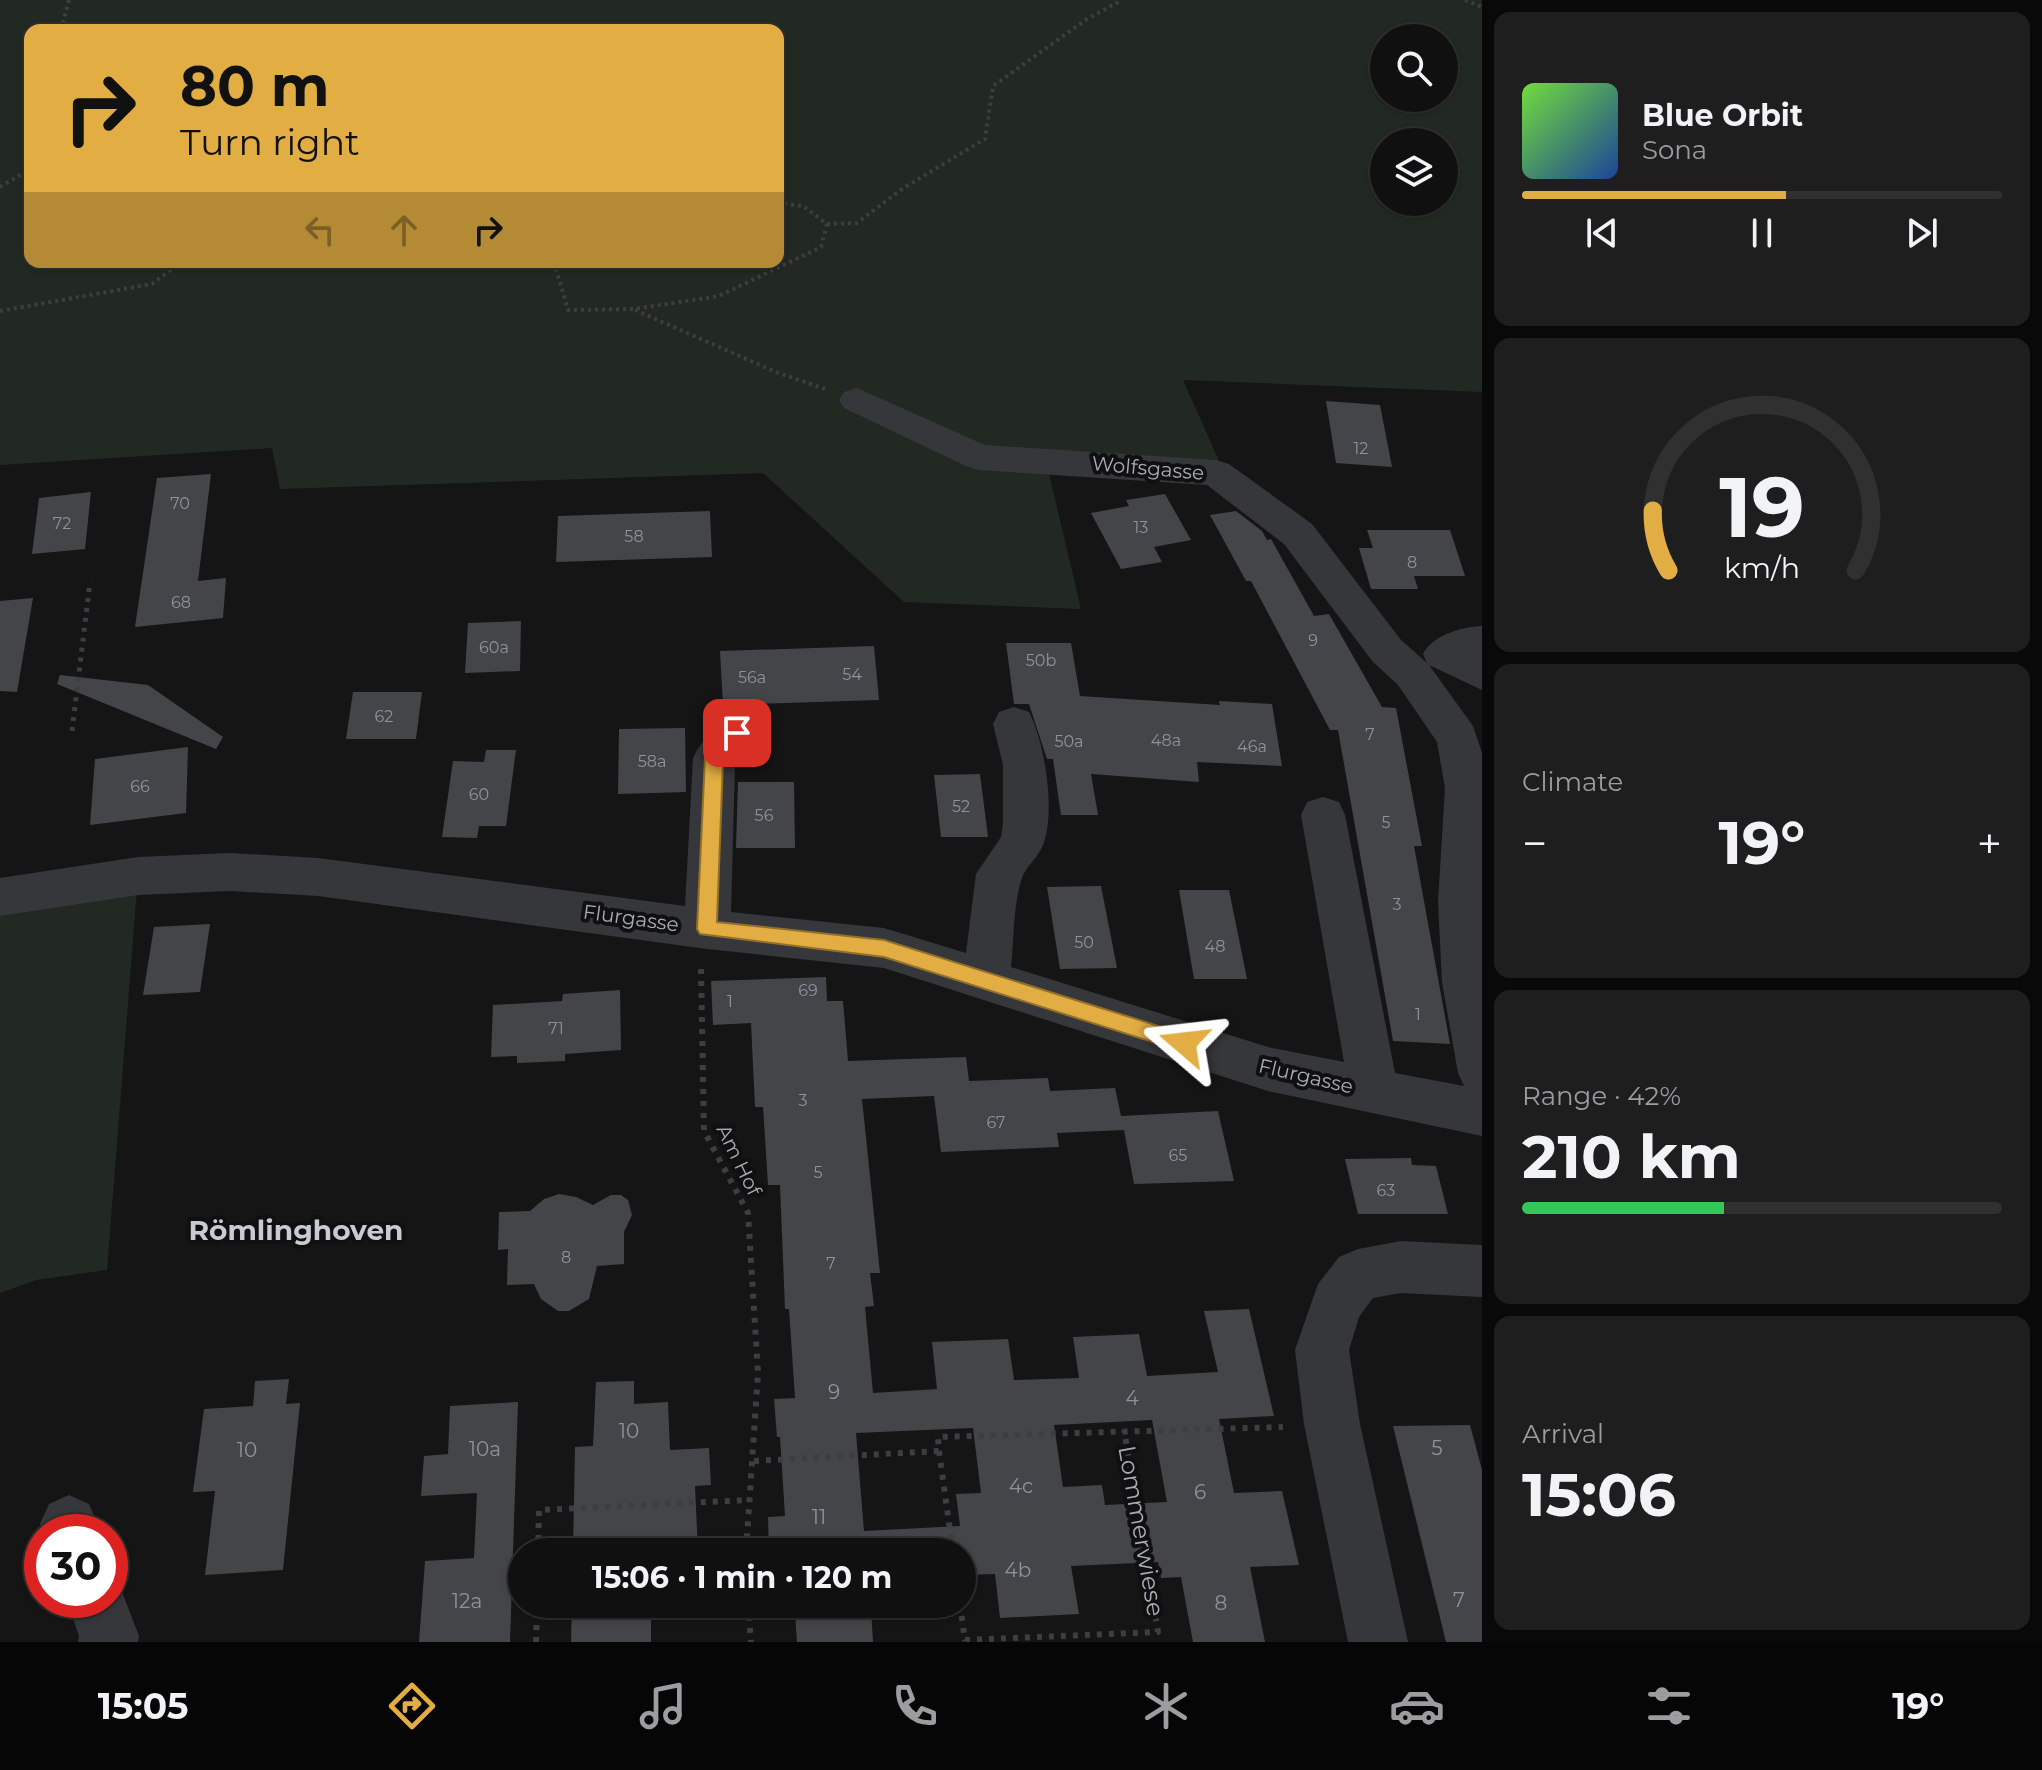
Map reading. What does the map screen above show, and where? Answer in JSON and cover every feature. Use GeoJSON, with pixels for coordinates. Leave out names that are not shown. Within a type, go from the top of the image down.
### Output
{"type":"FeatureCollection","features":[{"type":"Feature","properties":{"kind":"street","name":"Wolfsgasse"},"geometry":{"type":"LineString","coordinates":[[857,400],[979,457],[1216,473],[1298,534],[1387,651],[1428,664],[1482,674]]}},
{"type":"Feature","properties":{"kind":"street"},"geometry":{"type":"LineString","coordinates":[[1428,664],[1469,642],[1482,641]]}},
{"type":"Feature","properties":{"kind":"street","name":"Wolfsgasse"},"geometry":{"type":"LineString","coordinates":[[1428,664],[1470,728],[1461,902],[1466,982],[1482,1073]]}},
{"type":"Feature","properties":{"kind":"street"},"geometry":{"type":"LineString","coordinates":[[986,981],[999,874],[1022,843],[1025,823],[1024,765],[1014,724]]}},
{"type":"Feature","properties":{"kind":"street"},"geometry":{"type":"LineString","coordinates":[[703,928],[714,758],[737,733]]}},
{"type":"Feature","properties":{"kind":"street"},"geometry":{"type":"LineString","coordinates":[[1323,815],[1374,1091]]}},
{"type":"Feature","properties":{"kind":"street","name":"Flurgasse"},"geometry":{"type":"LineString","coordinates":[[0,897],[138,876],[230,872],[318,877],[703,928],[884,948],[1268,1069],[1482,1113]]}},
{"type":"Feature","properties":{"kind":"street"},"geometry":{"type":"LineString","coordinates":[[1378,1642],[1332,1424],[1322,1350],[1337,1303],[1358,1275],[1401,1267],[1482,1271]]}},
{"type":"Feature","properties":{"kind":"street"},"geometry":{"type":"LineString","coordinates":[[102,1618],[108,1642]]}},
{"type":"Feature","properties":{"kind":"path"},"geometry":{"type":"LineString","coordinates":[[63,24],[69,0]]}},
{"type":"Feature","properties":{"kind":"path"},"geometry":{"type":"LineString","coordinates":[[784,204],[803,206],[827,224],[857,223],[902,189],[985,139],[993,86],[1087,19],[1122,0]]}},
{"type":"Feature","properties":{"kind":"path"},"geometry":{"type":"LineString","coordinates":[[1465,0],[1482,7]]}},
{"type":"Feature","properties":{"kind":"path"},"geometry":{"type":"LineString","coordinates":[[0,187],[24,173]]}},
{"type":"Feature","properties":{"kind":"path"},"geometry":{"type":"LineString","coordinates":[[784,265],[821,247],[827,224]]}},
{"type":"Feature","properties":{"kind":"path"},"geometry":{"type":"LineString","coordinates":[[0,311],[152,284],[173,268]]}},
{"type":"Feature","properties":{"kind":"path"},"geometry":{"type":"LineString","coordinates":[[556,268],[568,310],[634,309],[719,296],[777,268]]}},
{"type":"Feature","properties":{"kind":"path"},"geometry":{"type":"LineString","coordinates":[[634,309],[776,372],[857,400]]}},
{"type":"Feature","properties":{"kind":"path"},"geometry":{"type":"LineString","coordinates":[[72,731],[90,582]]}},
{"type":"Feature","properties":{"kind":"path","name":"Am Hof"},"geometry":{"type":"LineString","coordinates":[[703,928],[704,1131],[748,1213],[758,1373],[747,1538]]}},
{"type":"Feature","properties":{"kind":"path","name":"Lommerwiese"},"geometry":{"type":"LineString","coordinates":[[939,1451],[938,1437],[1332,1424]]}},
{"type":"Feature","properties":{"kind":"path","name":"Lommerwiese"},"geometry":{"type":"LineString","coordinates":[[965,1641],[1158,1632],[1124,1430]]}},
{"type":"Feature","properties":{"kind":"path"},"geometry":{"type":"LineString","coordinates":[[754,1461],[939,1451],[951,1538]]}},
{"type":"Feature","properties":{"kind":"path"},"geometry":{"type":"LineString","coordinates":[[538,1538],[539,1510],[749,1500]]}},
{"type":"Feature","properties":{"kind":"path"},"geometry":{"type":"LineString","coordinates":[[536,1642],[537,1618]]}},
{"type":"Feature","properties":{"kind":"path"},"geometry":{"type":"LineString","coordinates":[[749,1618],[751,1642]]}},
{"type":"Feature","properties":{"kind":"path"},"geometry":{"type":"LineString","coordinates":[[962,1618],[965,1641]]}},
{"type":"Feature","properties":{"kind":"shaded area"},"geometry":{"type":"Polygon","coordinates":[[[0,0],[1482,0],[1482,392],[1183,380],[1220,463],[1044,452],[1081,609],[904,602],[763,473],[280,489],[272,448],[0,465],[0,0]]]}},
{"type":"Feature","properties":{"kind":"shaded area"},"geometry":{"type":"Polygon","coordinates":[[[138,876],[107,1270],[36,1280],[0,1293],[0,897],[138,876]]]}},
{"type":"Feature","properties":{"kind":"building"},"geometry":{"type":"Polygon","coordinates":[[[1326,401],[1380,405],[1392,467],[1336,463],[1326,401]]]}},
{"type":"Feature","properties":{"kind":"building"},"geometry":{"type":"Polygon","coordinates":[[[211,474],[198,581],[226,578],[223,618],[135,627],[157,478],[211,474]]]}},
{"type":"Feature","properties":{"kind":"building"},"geometry":{"type":"Polygon","coordinates":[[[91,492],[85,549],[32,554],[39,498],[91,492]]]}},
{"type":"Feature","properties":{"kind":"building"},"geometry":{"type":"Polygon","coordinates":[[[1165,494],[1191,540],[1154,547],[1162,562],[1121,569],[1091,513],[1129,506],[1126,500],[1165,494]]]}},
{"type":"Feature","properties":{"kind":"building"},"geometry":{"type":"Polygon","coordinates":[[[710,511],[712,557],[556,562],[558,516],[710,511]]]}},
{"type":"Feature","properties":{"kind":"building"},"geometry":{"type":"Polygon","coordinates":[[[1236,511],[1262,531],[1267,540],[1271,539],[1314,616],[1329,614],[1382,707],[1396,708],[1422,846],[1414,846],[1450,1044],[1393,1041],[1338,730],[1330,730],[1251,581],[1246,581],[1210,515],[1236,511]]]}},
{"type":"Feature","properties":{"kind":"building"},"geometry":{"type":"Polygon","coordinates":[[[1367,530],[1450,530],[1465,576],[1414,576],[1418,589],[1371,589],[1359,548],[1373,548],[1367,530]]]}},
{"type":"Feature","properties":{"kind":"building"},"geometry":{"type":"Polygon","coordinates":[[[33,598],[17,692],[0,691],[0,601],[33,598]]]}},
{"type":"Feature","properties":{"kind":"building"},"geometry":{"type":"Polygon","coordinates":[[[521,621],[520,671],[465,673],[468,623],[521,621]]]}},
{"type":"Feature","properties":{"kind":"building"},"geometry":{"type":"Polygon","coordinates":[[[1006,643],[1071,643],[1080,696],[1220,705],[1219,701],[1272,704],[1282,766],[1197,762],[1199,782],[1091,774],[1098,815],[1061,815],[1053,759],[1047,759],[1029,704],[1014,704],[1006,643]]]}},
{"type":"Feature","properties":{"kind":"building"},"geometry":{"type":"Polygon","coordinates":[[[874,646],[879,700],[723,705],[720,651],[874,646]]]}},
{"type":"Feature","properties":{"kind":"building"},"geometry":{"type":"Polygon","coordinates":[[[60,675],[148,685],[223,737],[216,749],[57,684],[60,675]]]}},
{"type":"Feature","properties":{"kind":"building"},"geometry":{"type":"Polygon","coordinates":[[[353,692],[422,692],[416,739],[346,739],[353,692]]]}},
{"type":"Feature","properties":{"kind":"building"},"geometry":{"type":"Polygon","coordinates":[[[685,728],[686,792],[618,794],[619,729],[685,728]]]}},
{"type":"Feature","properties":{"kind":"building"},"geometry":{"type":"Polygon","coordinates":[[[188,747],[186,813],[90,825],[95,759],[188,747]]]}},
{"type":"Feature","properties":{"kind":"building"},"geometry":{"type":"Polygon","coordinates":[[[486,750],[516,750],[506,826],[479,826],[477,838],[442,837],[453,761],[484,762],[486,750]]]}},
{"type":"Feature","properties":{"kind":"building"},"geometry":{"type":"Polygon","coordinates":[[[980,774],[988,837],[941,837],[934,775],[980,774]]]}},
{"type":"Feature","properties":{"kind":"building"},"geometry":{"type":"Polygon","coordinates":[[[738,782],[794,782],[795,848],[736,848],[738,782]]]}},
{"type":"Feature","properties":{"kind":"building"},"geometry":{"type":"Polygon","coordinates":[[[1101,886],[1117,968],[1060,969],[1047,887],[1101,886]]]}},
{"type":"Feature","properties":{"kind":"building"},"geometry":{"type":"Polygon","coordinates":[[[1179,890],[1229,890],[1247,979],[1194,979],[1179,890]]]}},
{"type":"Feature","properties":{"kind":"building"},"geometry":{"type":"Polygon","coordinates":[[[210,924],[200,992],[143,995],[154,927],[210,924]]]}},
{"type":"Feature","properties":{"kind":"building"},"geometry":{"type":"Polygon","coordinates":[[[826,977],[827,1001],[843,1001],[848,1061],[966,1057],[969,1081],[1048,1078],[1050,1091],[1115,1088],[1121,1116],[1218,1111],[1234,1181],[1134,1184],[1124,1130],[1057,1133],[1059,1147],[941,1152],[934,1096],[862,1099],[880,1273],[870,1273],[874,1306],[865,1307],[873,1393],[937,1389],[932,1342],[1008,1339],[1014,1380],[1079,1378],[1073,1337],[1139,1334],[1147,1376],[1218,1372],[1204,1311],[1249,1309],[1274,1416],[1219,1419],[1234,1493],[1282,1491],[1299,1565],[1250,1567],[1265,1642],[1193,1642],[1181,1577],[1161,1578],[1158,1562],[1071,1566],[1079,1614],[1000,1618],[995,1574],[976,1575],[976,1538],[769,1538],[768,1517],[785,1516],[780,1437],[777,1437],[774,1399],[795,1398],[789,1309],[785,1309],[780,1185],[768,1185],[763,1107],[755,1107],[751,1023],[713,1025],[711,981],[826,977]],[[1152,1420],[1054,1425],[1063,1487],[1102,1485],[1105,1505],[1167,1502],[1152,1420]],[[973,1428],[856,1433],[864,1531],[960,1526],[956,1494],[981,1493],[973,1428]]]}},
{"type":"Feature","properties":{"kind":"building"},"geometry":{"type":"Polygon","coordinates":[[[620,990],[621,1050],[565,1054],[565,1061],[517,1063],[517,1056],[491,1057],[493,1005],[562,1001],[563,994],[620,990]]]}},
{"type":"Feature","properties":{"kind":"building"},"geometry":{"type":"Polygon","coordinates":[[[1411,1158],[1412,1165],[1436,1166],[1448,1214],[1358,1214],[1345,1159],[1411,1158]]]}},
{"type":"Feature","properties":{"kind":"building"},"geometry":{"type":"Polygon","coordinates":[[[559,1194],[593,1205],[611,1195],[621,1195],[628,1200],[632,1215],[624,1232],[624,1264],[597,1266],[589,1299],[569,1311],[558,1311],[541,1299],[534,1284],[507,1285],[508,1249],[498,1250],[499,1212],[530,1211],[544,1199],[559,1194]]]}},
{"type":"Feature","properties":{"kind":"building"},"geometry":{"type":"Polygon","coordinates":[[[289,1379],[286,1404],[300,1403],[283,1570],[205,1575],[215,1491],[193,1492],[204,1409],[253,1406],[255,1381],[289,1379]]]}},
{"type":"Feature","properties":{"kind":"building"},"geometry":{"type":"Polygon","coordinates":[[[634,1381],[634,1404],[668,1402],[670,1450],[709,1448],[711,1485],[695,1486],[697,1538],[573,1538],[575,1447],[593,1446],[596,1382],[634,1381]]]}},
{"type":"Feature","properties":{"kind":"building"},"geometry":{"type":"Polygon","coordinates":[[[518,1402],[513,1538],[508,1538],[510,1642],[419,1642],[425,1561],[474,1558],[477,1493],[421,1496],[424,1456],[448,1454],[450,1406],[518,1402]]]}},
{"type":"Feature","properties":{"kind":"building"},"geometry":{"type":"Polygon","coordinates":[[[1470,1425],[1482,1470],[1482,1642],[1446,1642],[1393,1426],[1470,1425]]]}},
{"type":"Feature","properties":{"kind":"building"},"geometry":{"type":"Polygon","coordinates":[[[572,1618],[651,1618],[651,1642],[571,1642],[572,1618]]]}},
{"type":"Feature","properties":{"kind":"building"},"geometry":{"type":"Polygon","coordinates":[[[795,1618],[872,1618],[873,1642],[797,1642],[795,1618]]]}},
{"type":"Feature","properties":{"kind":"district","name":"Römlinghoven"},"geometry":{"type":"Point","coordinates":[296,1230]}},
{"type":"Feature","properties":{"kind":"route"},"geometry":{"type":"LineString","coordinates":[[737,733],[714,758],[707,929],[884,948],[1184,1043]]}}]}
